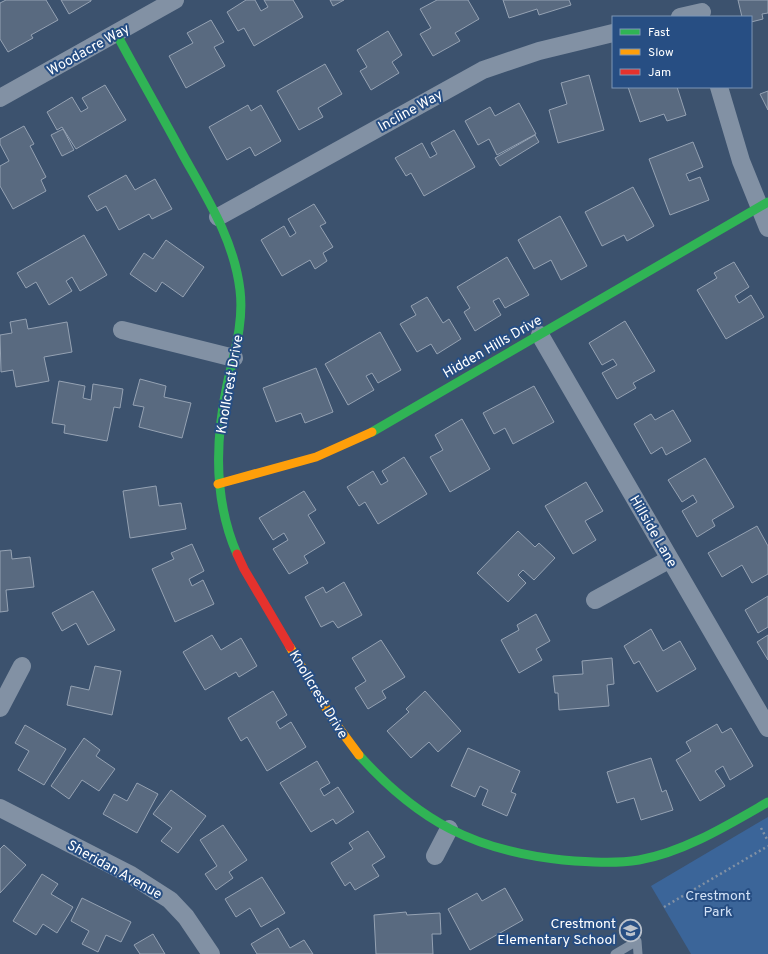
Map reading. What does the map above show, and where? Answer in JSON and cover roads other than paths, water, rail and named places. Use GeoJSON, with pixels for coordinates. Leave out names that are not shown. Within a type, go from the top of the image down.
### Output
{"type":"FeatureCollection","features":[{"type":"Feature","properties":{"kind":"street","name":"Woodacre Way"},"geometry":{"type":"LineString","coordinates":[[0,98],[175,0]]}},
{"type":"Feature","properties":{"kind":"street"},"geometry":{"type":"LineString","coordinates":[[683,16],[702,10]]}},
{"type":"Feature","properties":{"kind":"street","name":"Knollcrest Drive"},"geometry":{"type":"LineString","coordinates":[[116,33],[218,217],[234,258],[241,302],[240,326],[221,419],[218,484],[223,517],[233,547],[244,569],[349,744],[370,768],[398,794],[423,814],[472,841],[508,853],[545,859],[595,862],[639,860],[686,845],[732,823],[768,802]]}},
{"type":"Feature","properties":{"kind":"street","name":"Incline Way"},"geometry":{"type":"LineString","coordinates":[[218,217],[483,70],[539,51],[612,33]]}},
{"type":"Feature","properties":{"kind":"street"},"geometry":{"type":"LineString","coordinates":[[719,88],[739,153],[763,205],[768,228]]}},
{"type":"Feature","properties":{"kind":"street","name":"Hidden Hills Drive"},"geometry":{"type":"LineString","coordinates":[[218,484],[316,457],[351,443],[763,205]]}},
{"type":"Feature","properties":{"kind":"street"},"geometry":{"type":"LineString","coordinates":[[122,330],[234,358]]}},
{"type":"Feature","properties":{"kind":"street","name":"Hillside Lane"},"geometry":{"type":"LineString","coordinates":[[540,335],[768,728]]}},
{"type":"Feature","properties":{"kind":"street"},"geometry":{"type":"LineString","coordinates":[[595,600],[670,559]]}},
{"type":"Feature","properties":{"kind":"street"},"geometry":{"type":"LineString","coordinates":[[0,708],[22,666]]}},
{"type":"Feature","properties":{"kind":"street","name":"Sheridan Avenue"},"geometry":{"type":"LineString","coordinates":[[0,808],[131,875],[170,900],[186,917],[211,954]]}},
{"type":"Feature","properties":{"kind":"street"},"geometry":{"type":"LineString","coordinates":[[434,856],[449,829]]}},
{"type":"Feature","properties":{"kind":"lane"},"geometry":{"type":"LineString","coordinates":[[615,954],[637,941],[638,954]]}},
{"type":"Feature","properties":{"kind":"place","name":"Crestmont Elementary School"},"geometry":{"type":"Point","coordinates":[631,931]}},
{"type":"Feature","properties":{"kind":"park label","name":"Crestmont Park"},"geometry":{"type":"Point","coordinates":[718,904]}}]}
